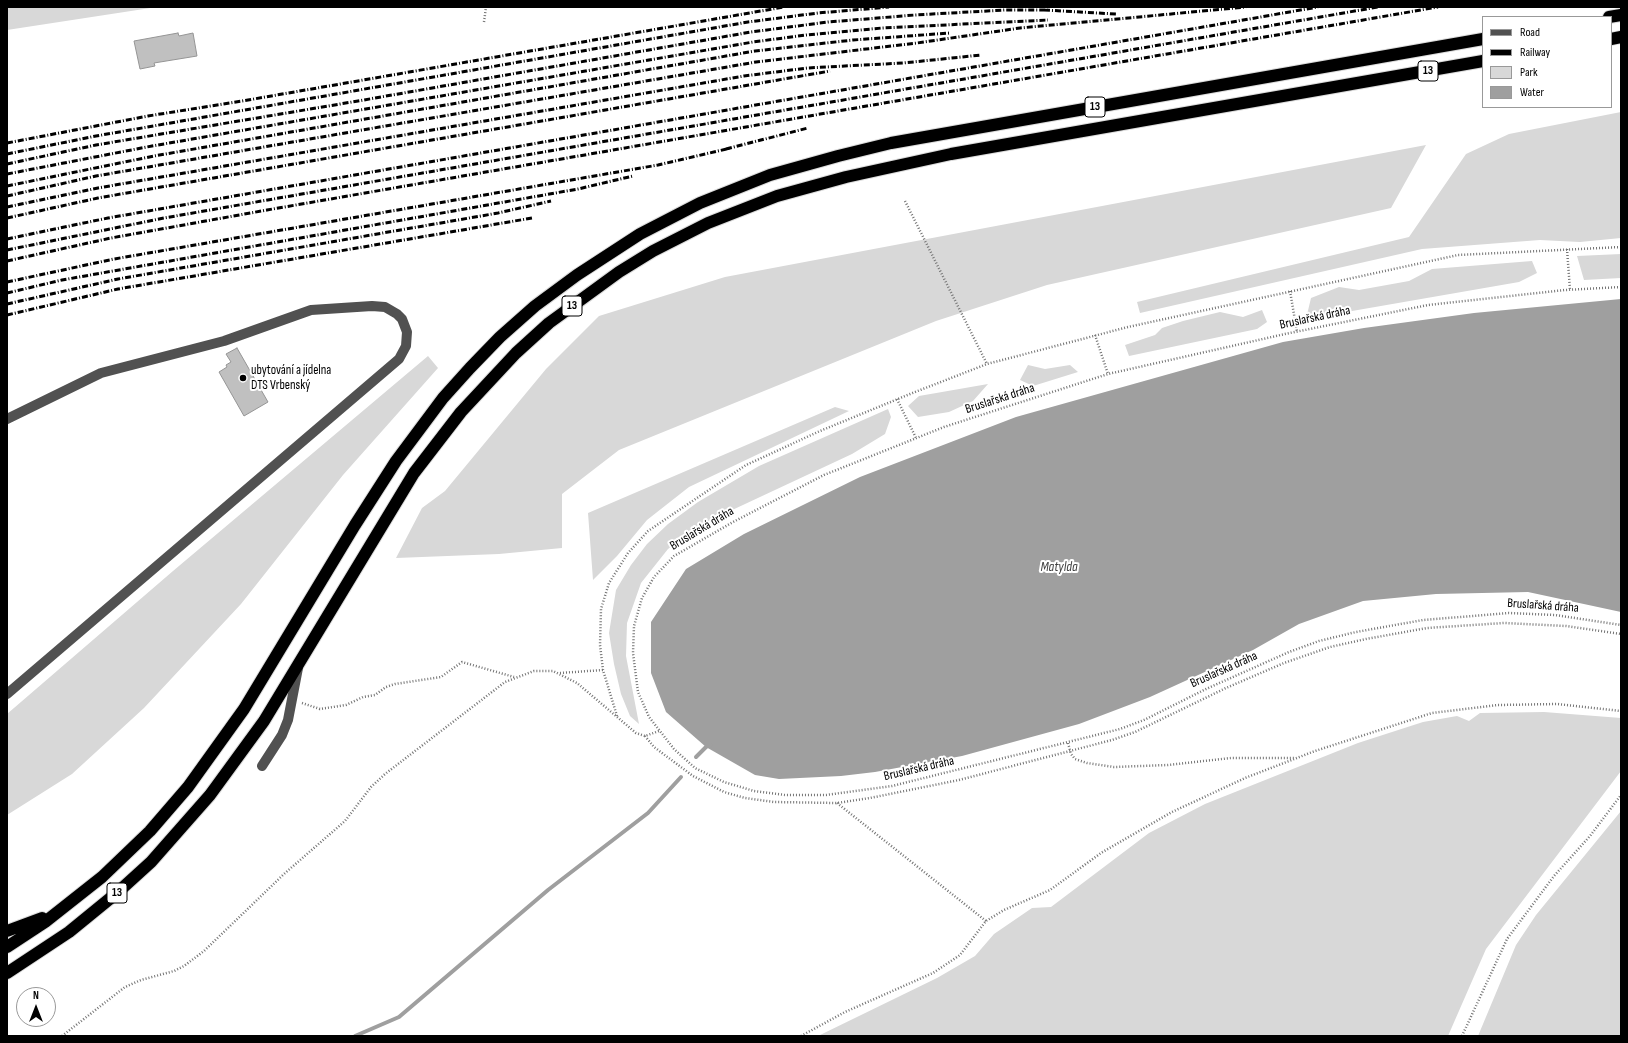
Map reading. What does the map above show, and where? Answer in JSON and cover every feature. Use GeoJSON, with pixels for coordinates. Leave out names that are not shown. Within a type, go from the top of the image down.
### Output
{"type":"FeatureCollection","features":[{"type":"Feature","properties":{"kind":"highway","name":"13"},"geometry":{"type":"LineString","coordinates":[[7,947],[76,899],[121,859],[150,830],[205,765],[248,703],[355,525],[396,461],[443,398],[500,337],[535,306],[577,275],[640,234],[700,203],[770,175],[876,147],[948,132],[1482,39]]}},
{"type":"Feature","properties":{"kind":"highway","name":"13"},"geometry":{"type":"LineString","coordinates":[[7,973],[69,932],[118,892],[151,862],[210,795],[264,721],[414,473],[461,412],[488,381],[549,323],[589,294],[653,252],[708,223],[777,196],[846,177],[959,153],[1482,61]]}},
{"type":"Feature","properties":{"kind":"highway"},"geometry":{"type":"LineString","coordinates":[[7,931],[40,918],[76,899]]}},
{"type":"Feature","properties":{"kind":"lane"},"geometry":{"type":"LineString","coordinates":[[7,419],[101,373],[224,342],[311,310],[372,306],[385,307],[397,314],[402,319],[408,332],[406,346],[399,359],[7,694]]}},
{"type":"Feature","properties":{"kind":"lane"},"geometry":{"type":"LineString","coordinates":[[262,766],[282,735],[288,720],[299,664]]}},
{"type":"Feature","properties":{"kind":"path"},"geometry":{"type":"LineString","coordinates":[[484,22],[486,7]]}},
{"type":"Feature","properties":{"kind":"path"},"geometry":{"type":"LineString","coordinates":[[905,201],[988,364]]}},
{"type":"Feature","properties":{"kind":"path"},"geometry":{"type":"LineString","coordinates":[[617,716],[603,670],[600,645],[599,623],[604,596],[609,583],[621,562],[648,530],[746,465],[897,399],[988,364],[1095,335],[1458,255],[1621,247]]}},
{"type":"Feature","properties":{"kind":"path"},"geometry":{"type":"LineString","coordinates":[[1567,249],[1570,290]]}},
{"type":"Feature","properties":{"kind":"path","name":"Bruslařská dráha"},"geometry":{"type":"LineString","coordinates":[[1621,287],[1570,290],[1428,305],[1297,332],[1108,374],[944,428],[824,475],[733,522],[674,556],[654,577],[642,598],[637,613],[633,638],[634,667],[638,692],[649,717],[659,732],[683,759],[709,776],[738,787],[767,793],[792,795],[842,794],[892,786],[1120,729],[1144,720],[1206,689],[1289,652],[1319,641],[1387,626],[1459,616],[1509,613],[1555,615],[1621,625]]}},
{"type":"Feature","properties":{"kind":"path"},"geometry":{"type":"LineString","coordinates":[[1290,291],[1297,332]]}},
{"type":"Feature","properties":{"kind":"path"},"geometry":{"type":"LineString","coordinates":[[1095,335],[1108,374]]}},
{"type":"Feature","properties":{"kind":"path"},"geometry":{"type":"LineString","coordinates":[[897,399],[916,438]]}},
{"type":"Feature","properties":{"kind":"path"},"geometry":{"type":"LineString","coordinates":[[559,673],[577,683],[636,733],[645,736],[654,747],[693,776],[724,792],[745,798],[774,802],[837,803],[888,795],[959,780],[1135,732],[1226,688],[1284,663],[1330,647],[1366,639],[1427,628],[1504,623],[1566,626],[1621,634]]}},
{"type":"Feature","properties":{"kind":"path"},"geometry":{"type":"LineString","coordinates":[[292,700],[320,709],[340,706],[363,697],[375,695],[386,687],[395,684],[441,677],[462,662],[515,677]]}},
{"type":"Feature","properties":{"kind":"path"},"geometry":{"type":"LineString","coordinates":[[62,1036],[112,995],[125,987],[140,980],[174,971],[204,951],[284,874],[345,821],[372,787],[385,774],[485,696],[515,677],[534,671],[545,670],[559,673],[603,670]]}},
{"type":"Feature","properties":{"kind":"path"},"geometry":{"type":"LineString","coordinates":[[801,1036],[845,1012],[933,973],[960,955],[986,920],[1004,910],[1050,890],[1101,853],[1172,812],[1245,778],[1297,758],[1432,713],[1498,705],[1557,704],[1606,708],[1621,711]]}},
{"type":"Feature","properties":{"kind":"path"},"geometry":{"type":"LineString","coordinates":[[645,736],[659,732]]}},
{"type":"Feature","properties":{"kind":"path"},"geometry":{"type":"LineString","coordinates":[[1068,742],[1075,759],[1087,763],[1127,768],[1231,758],[1297,758]]}},
{"type":"Feature","properties":{"kind":"path"},"geometry":{"type":"LineString","coordinates":[[1462,1036],[1507,938],[1554,876],[1590,836],[1621,795]]}},
{"type":"Feature","properties":{"kind":"path"},"geometry":{"type":"LineString","coordinates":[[837,803],[986,920]]}},
{"type":"Feature","properties":{"kind":"green space"},"geometry":{"type":"Polygon","coordinates":[[[7,7],[59,8],[157,7],[7,30],[7,7]]]}},
{"type":"Feature","properties":{"kind":"green space"},"geometry":{"type":"Polygon","coordinates":[[[1621,112],[1621,238],[1580,242],[1540,240],[1422,249],[1140,313],[1137,302],[1409,237],[1466,154],[1509,134],[1621,112]]]}},
{"type":"Feature","properties":{"kind":"green space"},"geometry":{"type":"Polygon","coordinates":[[[1426,145],[1391,208],[1047,285],[936,321],[619,450],[562,494],[562,548],[499,554],[396,558],[422,508],[445,491],[546,369],[599,316],[725,277],[1426,145]]]}},
{"type":"Feature","properties":{"kind":"green space"},"geometry":{"type":"Polygon","coordinates":[[[1621,254],[1621,278],[1584,280],[1577,256],[1621,254]]]}},
{"type":"Feature","properties":{"kind":"green space"},"geometry":{"type":"Polygon","coordinates":[[[1532,261],[1537,273],[1519,282],[1306,319],[1311,298],[1339,287],[1359,290],[1409,281],[1432,269],[1532,261]]]}},
{"type":"Feature","properties":{"kind":"green space"},"geometry":{"type":"Polygon","coordinates":[[[1262,310],[1267,322],[1257,329],[1129,356],[1125,345],[1155,335],[1162,328],[1183,321],[1220,312],[1243,317],[1262,310]]]}},
{"type":"Feature","properties":{"kind":"green space"},"geometry":{"type":"Polygon","coordinates":[[[428,356],[438,368],[343,475],[241,604],[144,708],[72,774],[7,815],[7,714],[173,571],[428,356]]]}},
{"type":"Feature","properties":{"kind":"green space"},"geometry":{"type":"Polygon","coordinates":[[[1028,365],[1045,369],[1070,365],[1078,372],[1033,386],[1020,380],[1028,365]]]}},
{"type":"Feature","properties":{"kind":"green space"},"geometry":{"type":"Polygon","coordinates":[[[988,384],[973,401],[949,412],[918,417],[908,406],[919,396],[988,384]]]}},
{"type":"Feature","properties":{"kind":"green space"},"geometry":{"type":"Polygon","coordinates":[[[835,407],[849,411],[689,487],[647,520],[617,556],[593,580],[588,513],[835,407]]]}},
{"type":"Feature","properties":{"kind":"green space"},"geometry":{"type":"Polygon","coordinates":[[[888,409],[891,417],[885,434],[852,454],[698,526],[668,549],[641,583],[627,623],[626,656],[639,724],[630,716],[621,694],[609,633],[616,590],[631,565],[647,544],[668,524],[698,502],[759,466],[888,409]]]}},
{"type":"Feature","properties":{"kind":"green space"},"geometry":{"type":"Polygon","coordinates":[[[1544,712],[1621,718],[1621,771],[1486,949],[1448,1036],[818,1036],[937,978],[975,956],[994,934],[1032,908],[1051,907],[1149,833],[1205,804],[1358,743],[1423,722],[1457,716],[1469,721],[1480,713],[1544,712]]]}},
{"type":"Feature","properties":{"kind":"green space"},"geometry":{"type":"Polygon","coordinates":[[[1621,811],[1621,1036],[1478,1036],[1516,945],[1536,915],[1621,811]]]}},
{"type":"Feature","properties":{"kind":"water","name":"Matylda"},"geometry":{"type":"Polygon","coordinates":[[[1621,299],[1621,612],[1528,592],[1436,594],[1363,601],[1299,624],[1253,650],[1150,697],[1079,724],[962,756],[875,772],[841,776],[779,779],[755,775],[706,747],[666,712],[651,673],[651,622],[686,569],[744,534],[860,477],[1016,417],[1283,342],[1364,328],[1474,313],[1621,299]]]}},
{"type":"Feature","properties":{"kind":"building"},"geometry":{"type":"Polygon","coordinates":[[[178,33],[179,36],[193,33],[197,56],[154,63],[155,66],[140,69],[134,41],[178,33]]]}},
{"type":"Feature","properties":{"kind":"building"},"geometry":{"type":"Polygon","coordinates":[[[237,348],[268,402],[244,416],[219,372],[227,367],[226,365],[231,362],[226,354],[237,348]]]}},
{"type":"Feature","properties":{"kind":"waterway"},"geometry":{"type":"LineString","coordinates":[[696,757],[706,747],[711,745]]}},
{"type":"Feature","properties":{"kind":"waterway"},"geometry":{"type":"LineString","coordinates":[[355,1036],[399,1017],[548,890],[648,813],[681,777]]}},
{"type":"Feature","properties":{"kind":"railway"},"geometry":{"type":"LineString","coordinates":[[7,143],[148,116],[784,7]]}},
{"type":"Feature","properties":{"kind":"railway"},"geometry":{"type":"LineString","coordinates":[[7,154],[96,136],[748,22],[818,13],[889,7]]}},
{"type":"Feature","properties":{"kind":"railway"},"geometry":{"type":"LineString","coordinates":[[7,196],[96,176],[756,62],[917,43],[1020,28],[1246,7]]}},
{"type":"Feature","properties":{"kind":"railway"},"geometry":{"type":"LineString","coordinates":[[7,239],[108,218],[1318,7]]}},
{"type":"Feature","properties":{"kind":"railway"},"geometry":{"type":"LineString","coordinates":[[7,250],[164,218],[1378,7]]}},
{"type":"Feature","properties":{"kind":"railway"},"geometry":{"type":"LineString","coordinates":[[7,261],[111,238],[267,210],[1438,7]]}},
{"type":"Feature","properties":{"kind":"railway"},"geometry":{"type":"LineString","coordinates":[[7,164],[96,145],[751,32],[828,22],[915,15],[1005,10],[1049,10]]}},
{"type":"Feature","properties":{"kind":"railway"},"geometry":{"type":"LineString","coordinates":[[1044,10],[1116,14]]}},
{"type":"Feature","properties":{"kind":"railway"},"geometry":{"type":"LineString","coordinates":[[7,174],[152,146],[753,42],[806,35],[882,28],[1048,20]]}},
{"type":"Feature","properties":{"kind":"railway"},"geometry":{"type":"LineString","coordinates":[[7,186],[154,156],[755,51],[853,40],[950,33]]}},
{"type":"Feature","properties":{"kind":"railway"},"geometry":{"type":"LineString","coordinates":[[7,207],[98,188],[744,76],[807,68],[903,63],[981,55]]}},
{"type":"Feature","properties":{"kind":"railway"},"geometry":{"type":"LineString","coordinates":[[7,218],[98,198],[830,71]]}},
{"type":"Feature","properties":{"kind":"railway"},"geometry":{"type":"LineString","coordinates":[[726,149],[808,128]]}},
{"type":"Feature","properties":{"kind":"railway"},"geometry":{"type":"LineString","coordinates":[[7,282],[114,259],[658,165],[731,148]]}},
{"type":"Feature","properties":{"kind":"railway"},"geometry":{"type":"LineString","coordinates":[[7,293],[62,280],[578,189],[633,176]]}},
{"type":"Feature","properties":{"kind":"railway"},"geometry":{"type":"LineString","coordinates":[[7,304],[118,279],[498,213],[551,201]]}},
{"type":"Feature","properties":{"kind":"railway"},"geometry":{"type":"LineString","coordinates":[[7,315],[118,289],[532,218]]}},
{"type":"Feature","properties":{"kind":"place","name":"ubytování a jídelna DTS Vrbenský"},"geometry":{"type":"Point","coordinates":[243,378]}}]}
